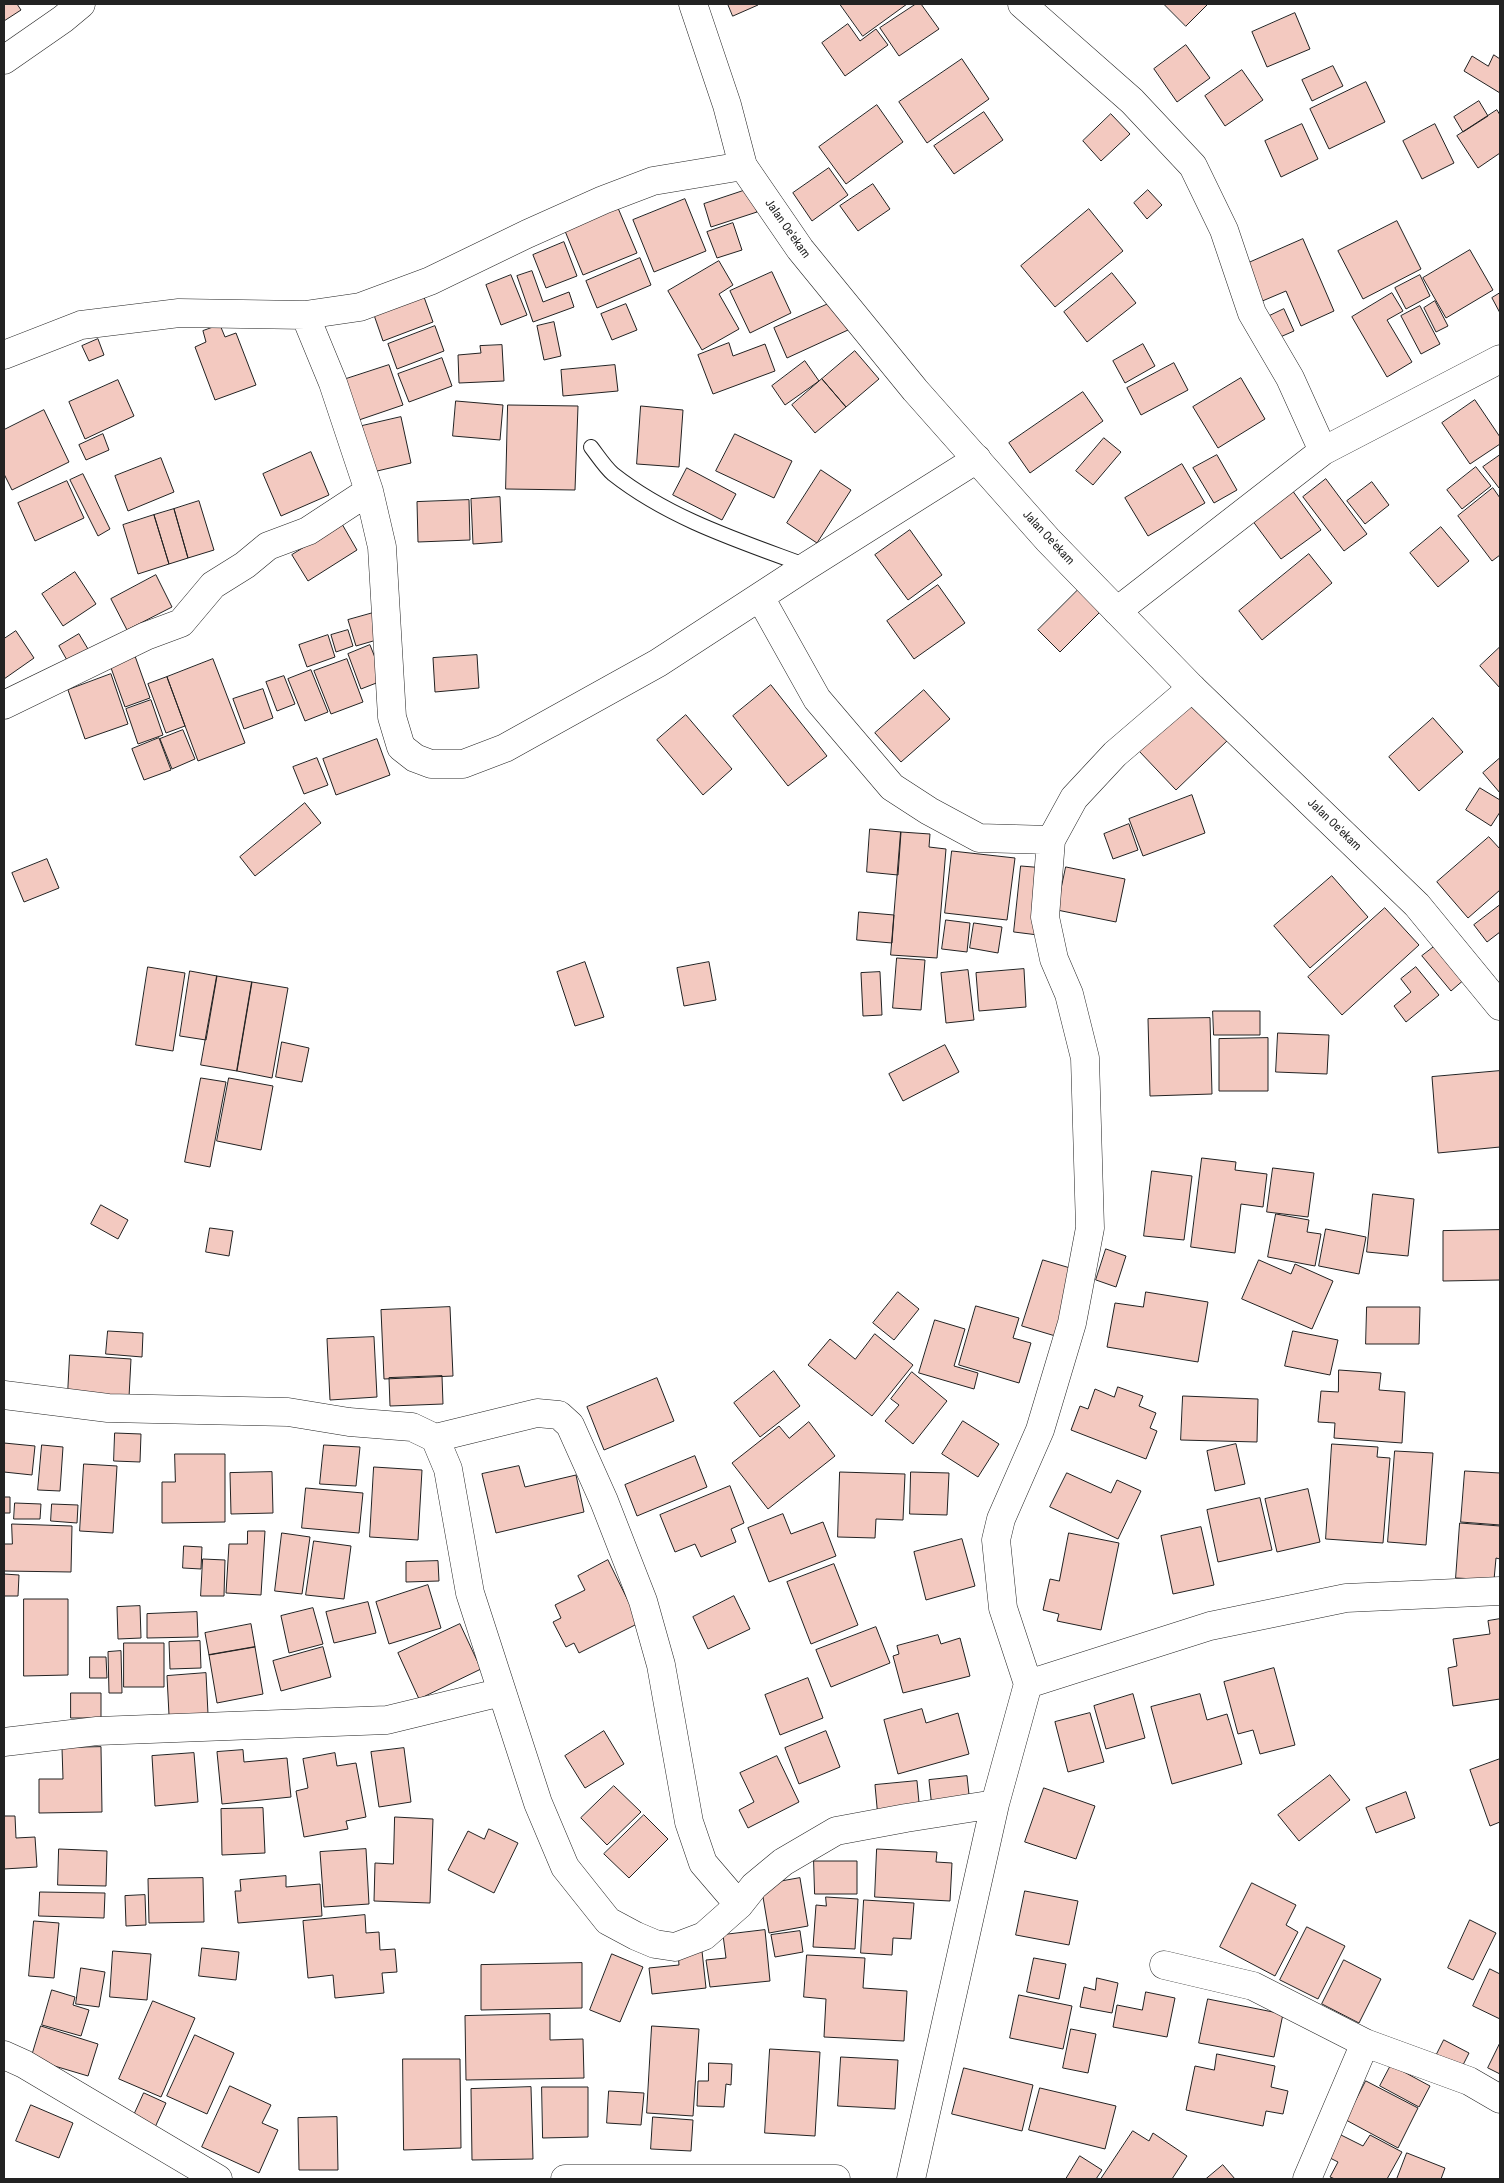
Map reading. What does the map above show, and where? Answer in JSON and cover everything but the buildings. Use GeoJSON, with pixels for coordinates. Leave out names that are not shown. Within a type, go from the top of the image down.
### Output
{"type":"FeatureCollection","features":[{"type":"Feature","properties":{"kind":"street"},"geometry":{"type":"LineString","coordinates":[[4,60],[63,19],[81,4]]}},
{"type":"Feature","properties":{"kind":"street","name":"Jalan Oe'ekam"},"geometry":{"type":"LineString","coordinates":[[693,4],[728,106],[743,166],[800,249],[915,390],[1048,540],[1192,688],[1417,905],[1500,1006]]}},
{"type":"Feature","properties":{"kind":"street"},"geometry":{"type":"LineString","coordinates":[[1022,4],[1132,101],[1193,166],[1224,230],[1252,313],[1290,378],[1323,451]]}},
{"type":"Feature","properties":{"kind":"street"},"geometry":{"type":"LineString","coordinates":[[4,355],[81,325],[179,313],[306,315],[360,307],[430,281],[526,234],[603,200],[653,181],[743,166]]}},
{"type":"Feature","properties":{"kind":"street"},"geometry":{"type":"LineString","coordinates":[[306,315],[334,383],[369,491],[382,547],[392,717],[401,747],[415,758],[431,764],[464,764],[505,748],[658,663],[976,459]]}},
{"type":"Feature","properties":{"kind":"street"},"geometry":{"type":"LineString","coordinates":[[1117,611],[1323,451],[1496,370]]}},
{"type":"Feature","properties":{"kind":"street"},"geometry":{"type":"LineString","coordinates":[[4,705],[146,636],[181,623],[213,585],[245,565],[268,546],[308,530],[369,491]]}},
{"type":"Feature","properties":{"kind":"street"},"geometry":{"type":"LineString","coordinates":[[760,597],[816,699],[892,787],[930,812],[979,838],[1051,840]]}},
{"type":"Feature","properties":{"kind":"street"},"geometry":{"type":"LineString","coordinates":[[912,2179],[995,1804],[1028,1684],[1003,1608],[996,1540],[1001,1519],[1040,1430],[1072,1323],[1090,1228],[1085,1058],[1069,994],[1054,959],[1045,917],[1051,840],[1074,798],[1081,790],[1115,754],[1192,688]]}},
{"type":"Feature","properties":{"kind":"street"},"geometry":{"type":"LineString","coordinates":[[4,1395],[108,1408],[288,1412],[349,1422],[412,1426],[435,1438],[448,1469],[470,1594],[538,1803],[565,1867],[608,1921],[655,1944],[675,1947],[704,1936],[739,1904],[754,1886],[783,1862],[836,1831],[995,1804]]}},
{"type":"Feature","properties":{"kind":"street"},"geometry":{"type":"LineString","coordinates":[[435,1438],[537,1413],[558,1415],[570,1425],[604,1501],[643,1601],[661,1665],[689,1822],[700,1855],[703,1863],[739,1904]]}},
{"type":"Feature","properties":{"kind":"street"},"geometry":{"type":"LineString","coordinates":[[1028,1684],[1210,1626],[1346,1598],[1500,1591]]}},
{"type":"Feature","properties":{"kind":"street"},"geometry":{"type":"LineString","coordinates":[[4,1742],[97,1731],[387,1720],[502,1692]]}},
{"type":"Feature","properties":{"kind":"street"},"geometry":{"type":"LineString","coordinates":[[1164,1965],[1252,1986],[1364,2043],[1469,2081],[1500,2099]]}},
{"type":"Feature","properties":{"kind":"street"},"geometry":{"type":"LineString","coordinates":[[1307,2179],[1364,2043]]}},
{"type":"Feature","properties":{"kind":"street"},"geometry":{"type":"LineString","coordinates":[[4,2055],[24,2064],[218,2179]]}},
{"type":"Feature","properties":{"kind":"street"},"geometry":{"type":"LineString","coordinates":[[565,2179],[836,2179]]}},
{"type":"Feature","properties":{"kind":"lane"},"geometry":{"type":"LineString","coordinates":[[591,447],[612,473],[659,505],[715,531],[807,566]]}}]}
